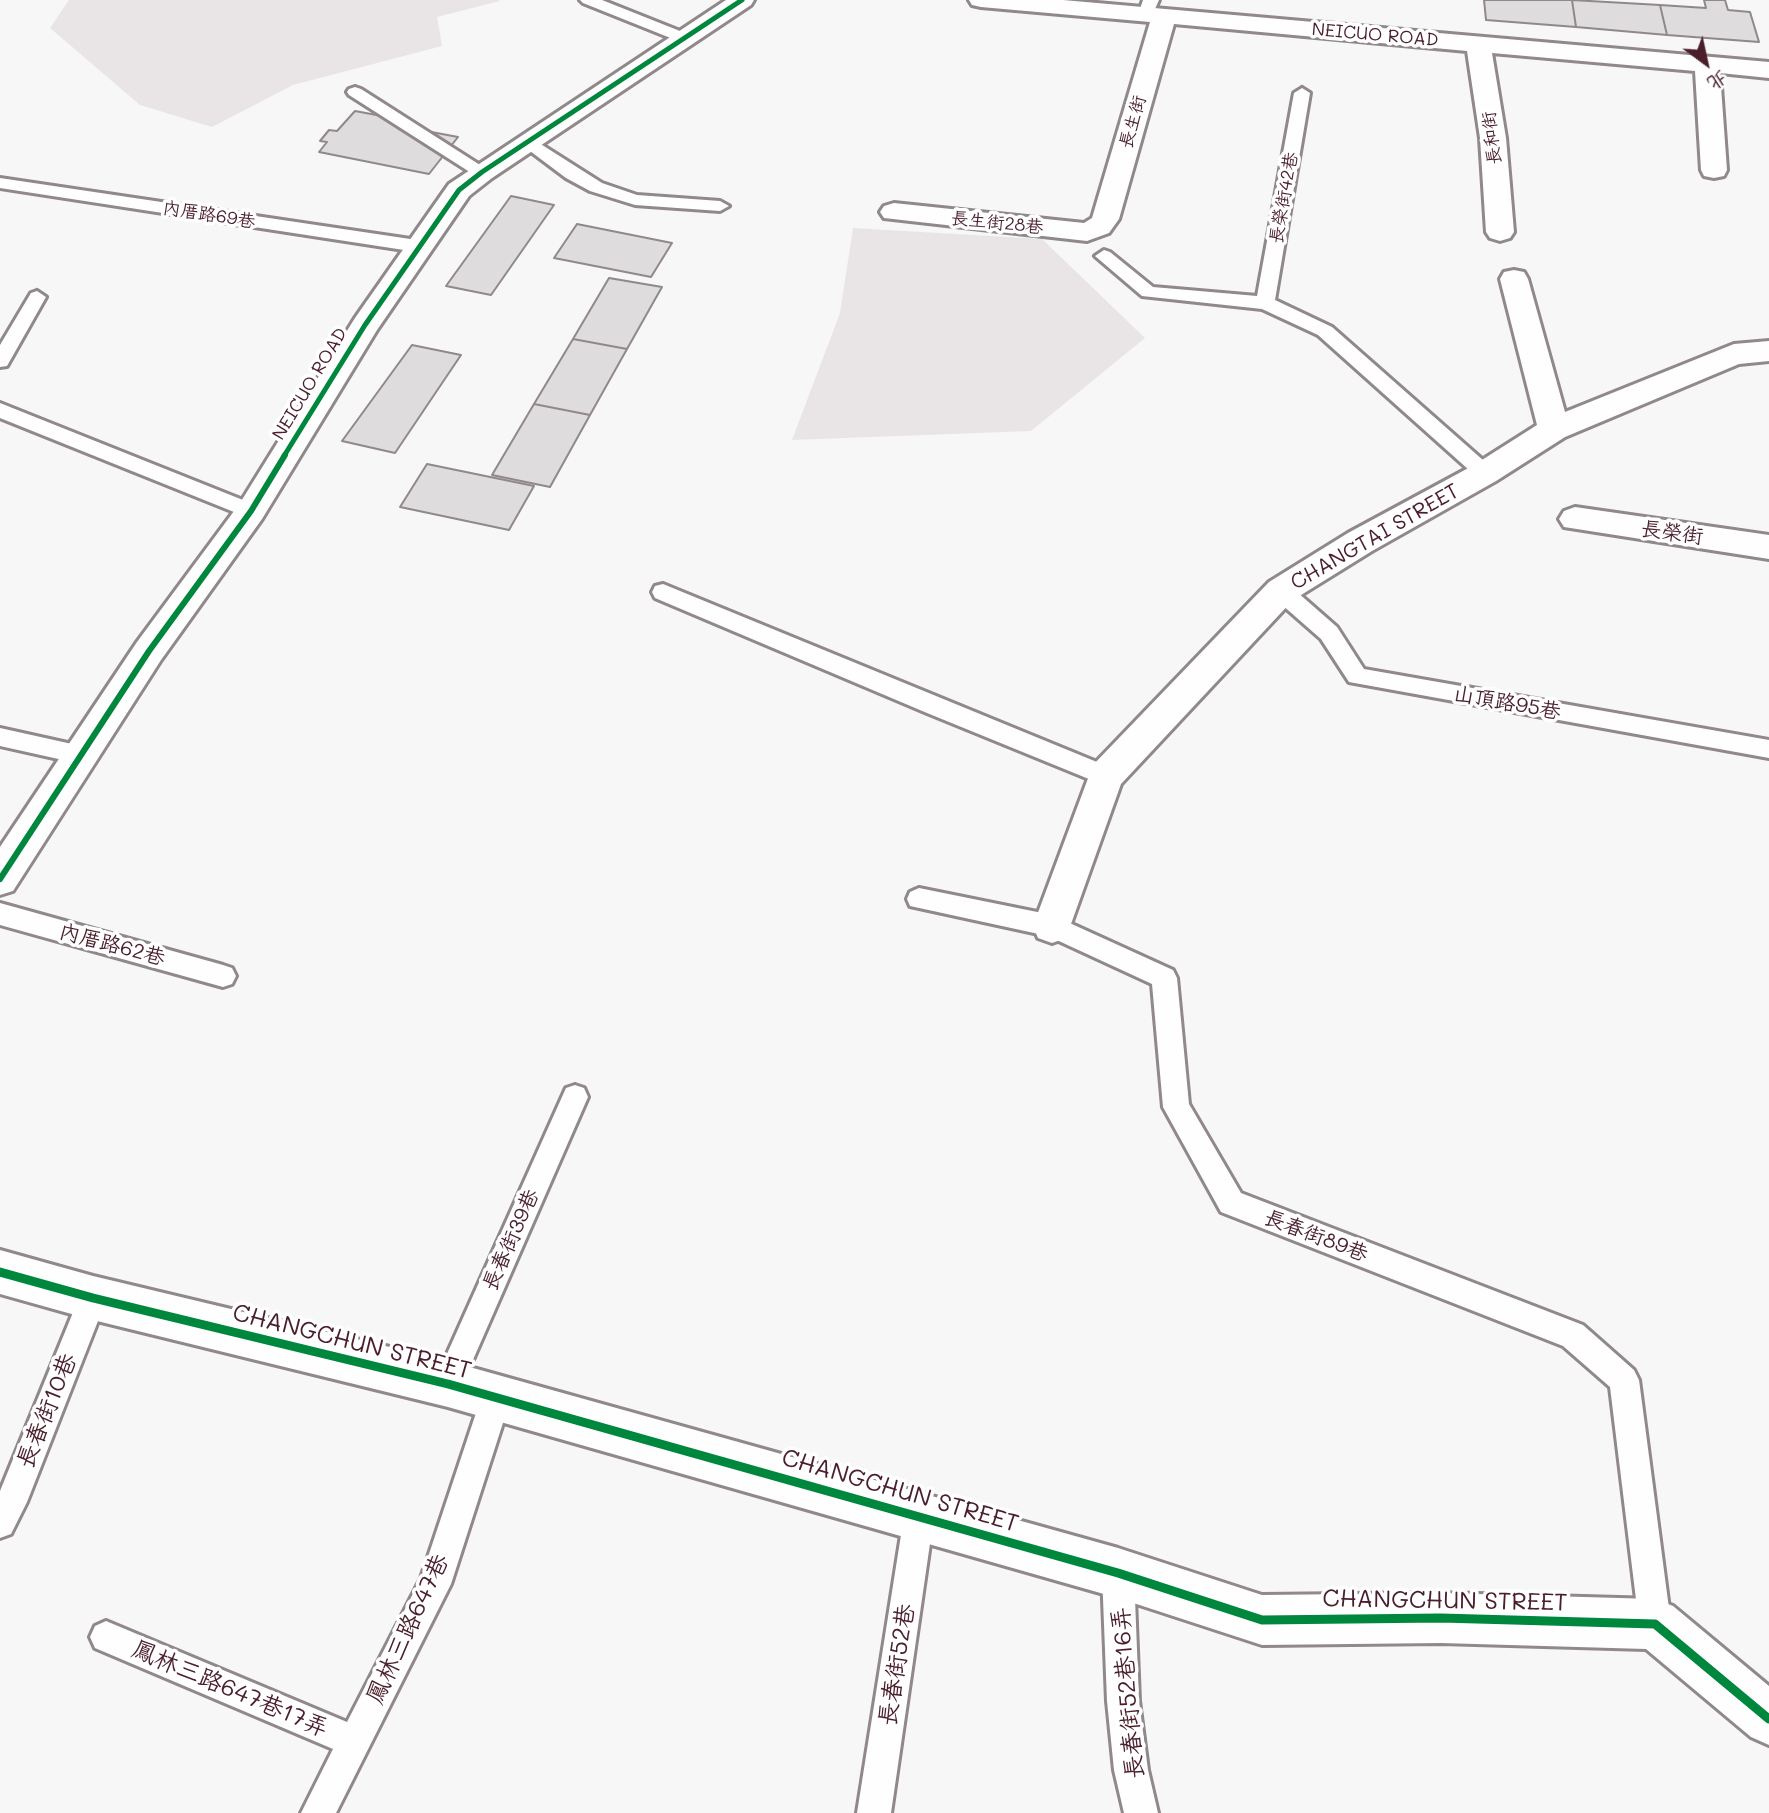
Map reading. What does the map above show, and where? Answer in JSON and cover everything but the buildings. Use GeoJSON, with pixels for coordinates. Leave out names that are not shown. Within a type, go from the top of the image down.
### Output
{"type":"FeatureCollection","features":[{"type":"Feature","properties":{"kind":"street","name":"NEICUO ROAD"},"geometry":{"type":"LineString","coordinates":[[0,879],[149,651],[251,511],[365,325],[417,246],[459,190],[528,141],[742,0]]}},
{"type":"Feature","properties":{"kind":"street","name":"NEICUO ROAD"},"geometry":{"type":"LineString","coordinates":[[981,0],[1154,10],[1478,44],[1769,70]]}},
{"type":"Feature","properties":{"kind":"street","name":"長生街"},"geometry":{"type":"LineString","coordinates":[[1099,227],[1105,219],[1154,10]]}},
{"type":"Feature","properties":{"kind":"street","name":"長和街"},"geometry":{"type":"LineString","coordinates":[[1478,44],[1493,138],[1500,232]]}},
{"type":"Feature","properties":{"kind":"street"},"geometry":{"type":"LineString","coordinates":[[1707,65],[1714,170]]}},
{"type":"Feature","properties":{"kind":"street","name":"長生街28巷"},"geometry":{"type":"LineString","coordinates":[[894,212],[1087,232],[1099,227]]}},
{"type":"Feature","properties":{"kind":"street"},"geometry":{"type":"LineString","coordinates":[[1514,279],[1555,429]]}},
{"type":"Feature","properties":{"kind":"street","name":"CHANGTAI STREET"},"geometry":{"type":"LineString","coordinates":[[1052,926],[1106,776],[1281,591],[1360,542],[1485,473],[1555,429],[1734,354],[1769,351]]}},
{"type":"Feature","properties":{"kind":"street","name":"長榮街"},"geometry":{"type":"LineString","coordinates":[[1575,519],[1769,548]]}},
{"type":"Feature","properties":{"kind":"street","name":"CHANGCHUN STREET"},"geometry":{"type":"LineString","coordinates":[[0,1272],[93,1298],[447,1384],[1118,1573],[1262,1620],[1441,1618],[1655,1624]]}},
{"type":"Feature","properties":{"kind":"street"},"geometry":{"type":"LineString","coordinates":[[1655,1624],[1769,1719]]}},
{"type":"Feature","properties":{"kind":"lane"},"geometry":{"type":"LineString","coordinates":[[588,0],[684,38]]}},
{"type":"Feature","properties":{"kind":"lane"},"geometry":{"type":"LineString","coordinates":[[355,92],[482,172]]}},
{"type":"Feature","properties":{"kind":"lane","name":"長榮街42巷"},"geometry":{"type":"LineString","coordinates":[[1265,303],[1302,93]]}},
{"type":"Feature","properties":{"kind":"lane"},"geometry":{"type":"LineString","coordinates":[[528,141],[572,174],[596,187],[635,200],[720,206]]}},
{"type":"Feature","properties":{"kind":"lane","name":"內厝路69巷"},"geometry":{"type":"LineString","coordinates":[[0,183],[417,246]]}},
{"type":"Feature","properties":{"kind":"lane"},"geometry":{"type":"LineString","coordinates":[[1104,256],[1148,292],[1265,303],[1325,331],[1485,473]]}},
{"type":"Feature","properties":{"kind":"lane"},"geometry":{"type":"LineString","coordinates":[[0,361],[37,297]]}},
{"type":"Feature","properties":{"kind":"lane"},"geometry":{"type":"LineString","coordinates":[[0,410],[251,511]]}},
{"type":"Feature","properties":{"kind":"lane","name":"山頂路95巷"},"geometry":{"type":"LineString","coordinates":[[1281,591],[1329,633],[1357,676],[1769,750]]}},
{"type":"Feature","properties":{"kind":"lane"},"geometry":{"type":"LineString","coordinates":[[663,592],[1106,776]]}},
{"type":"Feature","properties":{"kind":"lane"},"geometry":{"type":"LineString","coordinates":[[0,737],[81,755]]}},
{"type":"Feature","properties":{"kind":"lane","name":"長春街89巷"},"geometry":{"type":"LineString","coordinates":[[919,899],[1052,926],[1164,978],[1176,1107],[1231,1203],[1573,1335],[1624,1380],[1655,1624]]}},
{"type":"Feature","properties":{"kind":"lane","name":"內厝路62巷"},"geometry":{"type":"LineString","coordinates":[[0,914],[223,976]]}},
{"type":"Feature","properties":{"kind":"lane","name":"長春街39巷"},"geometry":{"type":"LineString","coordinates":[[447,1384],[575,1097]]}},
{"type":"Feature","properties":{"kind":"lane","name":"長春街10巷"},"geometry":{"type":"LineString","coordinates":[[0,1523],[16,1491],[93,1298]]}},
{"type":"Feature","properties":{"kind":"lane","name":"鳳林三路647巷"},"geometry":{"type":"LineString","coordinates":[[318,1813],[435,1584],[496,1398]]}},
{"type":"Feature","properties":{"kind":"lane","name":"長春街52巷"},"geometry":{"type":"LineString","coordinates":[[874,1813],[919,1516]]}},
{"type":"Feature","properties":{"kind":"lane","name":"長春街52巷16弄"},"geometry":{"type":"LineString","coordinates":[[1118,1573],[1123,1700],[1131,1770],[1141,1813]]}},
{"type":"Feature","properties":{"kind":"lane","name":"鳳林三路647巷17弄"},"geometry":{"type":"LineString","coordinates":[[106,1637],[354,1741]]}},
{"type":"Feature","properties":{"kind":"shaded area"},"geometry":{"type":"Polygon","coordinates":[[[69,0],[500,1],[437,17],[442,46],[293,85],[212,127],[140,105],[50,28],[69,0]]]}},
{"type":"Feature","properties":{"kind":"shaded area"},"geometry":{"type":"Polygon","coordinates":[[[853,228],[1042,239],[1145,338],[1031,431],[792,440],[840,313],[853,228]]]}},
{"type":"Feature","properties":{"kind":"cycle path"},"geometry":{"type":"LineString","coordinates":[[0,879],[149,651],[251,511],[365,325],[459,190],[482,172],[742,0]]}},
{"type":"Feature","properties":{"kind":"cycle path"},"geometry":{"type":"LineString","coordinates":[[0,1272],[93,1298],[448,1384],[1118,1573],[1262,1620],[1441,1618],[1655,1624],[1769,1719]]}}]}
